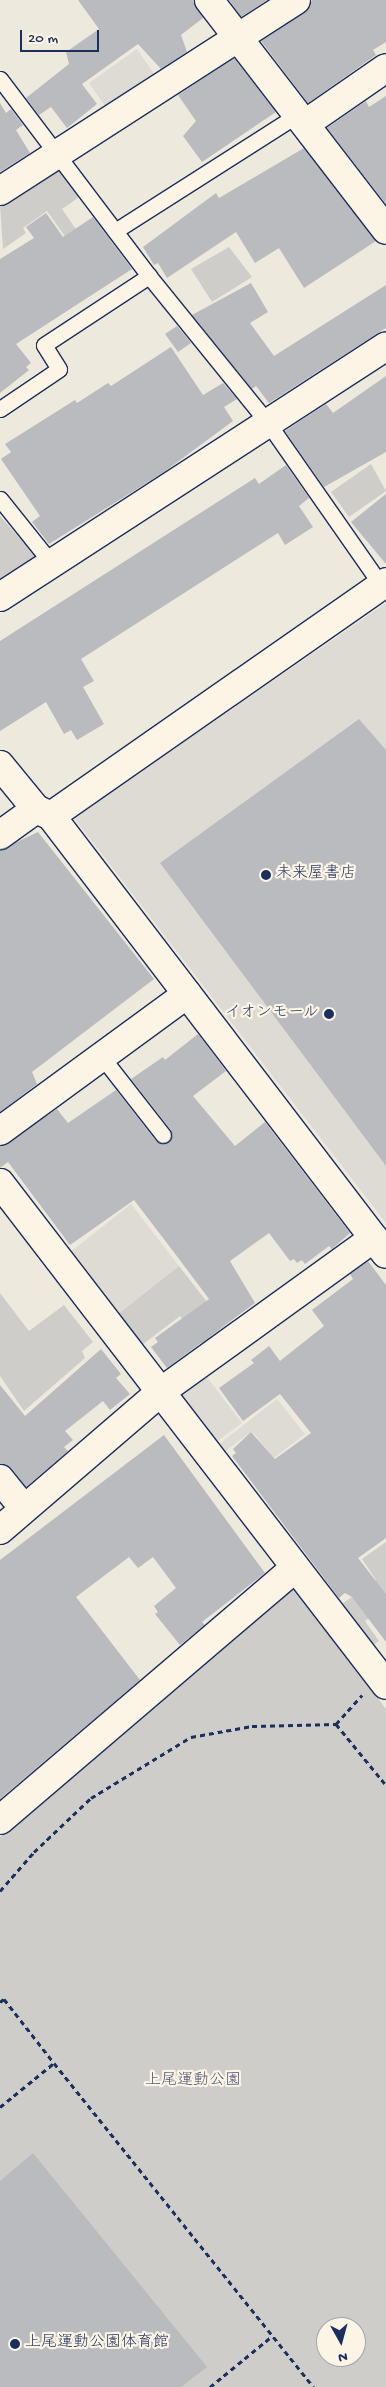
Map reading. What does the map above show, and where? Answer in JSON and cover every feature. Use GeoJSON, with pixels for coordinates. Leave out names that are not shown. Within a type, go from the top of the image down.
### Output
{"type":"FeatureCollection","features":[{"type":"Feature","properties":{"kind":"street"},"geometry":{"type":"LineString","coordinates":[[209,0],[386,230]]}},
{"type":"Feature","properties":{"kind":"street"},"geometry":{"type":"LineString","coordinates":[[0,191],[296,0]]}},
{"type":"Feature","properties":{"kind":"street"},"geometry":{"type":"LineString","coordinates":[[301,119],[386,68]]}},
{"type":"Feature","properties":{"kind":"street"},"geometry":{"type":"LineString","coordinates":[[0,596],[386,346]]}},
{"type":"Feature","properties":{"kind":"street"},"geometry":{"type":"LineString","coordinates":[[0,835],[44,812],[384,583]]}},
{"type":"Feature","properties":{"kind":"street"},"geometry":{"type":"LineString","coordinates":[[0,764],[44,812],[187,994],[380,1246],[159,1393],[0,1530]]}},
{"type":"Feature","properties":{"kind":"street"},"geometry":{"type":"LineString","coordinates":[[0,1131],[187,994]]}},
{"type":"Feature","properties":{"kind":"street"},"geometry":{"type":"LineString","coordinates":[[0,1183],[159,1393],[295,1568],[384,1677]]}},
{"type":"Feature","properties":{"kind":"street"},"geometry":{"type":"LineString","coordinates":[[0,1479],[24,1509]]}},
{"type":"Feature","properties":{"kind":"street"},"geometry":{"type":"LineString","coordinates":[[0,1820],[295,1568]]}},
{"type":"Feature","properties":{"kind":"lane"},"geometry":{"type":"LineString","coordinates":[[0,79],[148,276],[268,423],[384,583]]}},
{"type":"Feature","properties":{"kind":"lane"},"geometry":{"type":"LineString","coordinates":[[115,230],[301,119]]}},
{"type":"Feature","properties":{"kind":"lane"},"geometry":{"type":"LineString","coordinates":[[0,408],[59,369],[44,345],[148,276]]}},
{"type":"Feature","properties":{"kind":"lane"},"geometry":{"type":"LineString","coordinates":[[0,499],[52,564]]}},
{"type":"Feature","properties":{"kind":"lane"},"geometry":{"type":"LineString","coordinates":[[102,1056],[163,1135]]}},
{"type":"Feature","properties":{"kind":"path"},"geometry":{"type":"LineString","coordinates":[[0,1891],[34,1852],[91,1798],[191,1736],[252,1726],[336,1724],[384,1677]]}},
{"type":"Feature","properties":{"kind":"path"},"geometry":{"type":"LineString","coordinates":[[336,1724],[386,1786]]}},
{"type":"Feature","properties":{"kind":"path"},"geometry":{"type":"LineString","coordinates":[[0,2002],[4,1999],[314,2387]]}},
{"type":"Feature","properties":{"kind":"path"},"geometry":{"type":"LineString","coordinates":[[0,2106],[54,2063]]}},
{"type":"Feature","properties":{"kind":"path"},"geometry":{"type":"LineString","coordinates":[[210,2387],[272,2336]]}},
{"type":"Feature","properties":{"kind":"shaded area"},"geometry":{"type":"Polygon","coordinates":[[[137,49],[155,75],[107,109],[89,83],[137,49]]]}},
{"type":"Feature","properties":{"kind":"shaded area"},"geometry":{"type":"Polygon","coordinates":[[[386,603],[386,1223],[74,818],[386,603]]]}},
{"type":"Feature","properties":{"kind":"shaded area"},"geometry":{"type":"Polygon","coordinates":[[[131,1204],[179,1266],[118,1314],[68,1254],[131,1204]]]}},
{"type":"Feature","properties":{"kind":"shaded area"},"geometry":{"type":"Polygon","coordinates":[[[207,1377],[242,1423],[215,1443],[180,1397],[207,1377]]]}},
{"type":"Feature","properties":{"kind":"shaded area"},"geometry":{"type":"Polygon","coordinates":[[[277,1399],[305,1434],[274,1458],[252,1431],[224,1452],[218,1445],[277,1399]]]}},
{"type":"Feature","properties":{"kind":"green space"},"geometry":{"type":"Polygon","coordinates":[[[58,166],[79,197],[62,209],[80,235],[69,242],[47,211],[23,228],[26,233],[3,249],[0,205],[58,166]]]}},
{"type":"Feature","properties":{"kind":"green space"},"geometry":{"type":"Polygon","coordinates":[[[229,247],[252,277],[212,302],[191,269],[229,247]]]}},
{"type":"Feature","properties":{"kind":"green space"},"geometry":{"type":"Polygon","coordinates":[[[371,464],[386,491],[349,517],[331,492],[371,464]]]}},
{"type":"Feature","properties":{"kind":"green space"},"geometry":{"type":"Polygon","coordinates":[[[0,516],[37,558],[0,584],[0,516]]]}},
{"type":"Feature","properties":{"kind":"green space"},"geometry":{"type":"Polygon","coordinates":[[[179,1266],[225,1325],[202,1344],[180,1316],[142,1345],[118,1314],[179,1266]]]}},
{"type":"Feature","properties":{"kind":"green space"},"geometry":{"type":"Polygon","coordinates":[[[0,1293],[29,1331],[64,1305],[93,1342],[82,1351],[85,1358],[24,1411],[0,1376],[0,1293]]]}},
{"type":"Feature","properties":{"kind":"green space"},"geometry":{"type":"Polygon","coordinates":[[[386,1542],[386,1606],[365,1621],[379,1641],[368,1649],[339,1606],[376,1580],[362,1559],[386,1542]]]}},
{"type":"Feature","properties":{"kind":"green space","name":"上尾運動公園"},"geometry":{"type":"Polygon","coordinates":[[[290,1583],[386,1709],[386,2387],[0,2387],[0,1837],[290,1583]]]}},
{"type":"Feature","properties":{"kind":"building"},"geometry":{"type":"Polygon","coordinates":[[[78,0],[194,0],[203,18],[181,35],[187,52],[161,69],[138,44],[82,84],[97,104],[67,128],[51,107],[39,115],[26,98],[69,64],[66,52],[99,29],[78,0]]]}},
{"type":"Feature","properties":{"kind":"building"},"geometry":{"type":"Polygon","coordinates":[[[229,0],[267,0],[241,17],[229,0]]]}},
{"type":"Feature","properties":{"kind":"building"},"geometry":{"type":"Polygon","coordinates":[[[312,0],[386,0],[386,42],[373,50],[376,55],[308,103],[261,41],[304,13],[312,0]]]}},
{"type":"Feature","properties":{"kind":"building"},"geometry":{"type":"Polygon","coordinates":[[[234,58],[276,112],[202,162],[183,136],[196,121],[178,95],[234,58]]]}},
{"type":"Feature","properties":{"kind":"building"},"geometry":{"type":"Polygon","coordinates":[[[386,96],[386,204],[327,128],[366,101],[369,107],[386,96]]]}},
{"type":"Feature","properties":{"kind":"building"},"geometry":{"type":"Polygon","coordinates":[[[0,103],[6,113],[11,109],[23,125],[16,130],[30,153],[0,172],[0,103]]]}},
{"type":"Feature","properties":{"kind":"building"},"geometry":{"type":"Polygon","coordinates":[[[304,148],[376,241],[304,288],[279,248],[255,263],[236,232],[167,278],[158,263],[154,265],[143,247],[216,193],[219,198],[304,148]]]}},
{"type":"Feature","properties":{"kind":"building"},"geometry":{"type":"Polygon","coordinates":[[[46,213],[63,237],[93,217],[132,269],[16,344],[31,363],[26,367],[29,370],[0,393],[0,259],[34,238],[26,227],[46,213]]]}},
{"type":"Feature","properties":{"kind":"building"},"geometry":{"type":"Polygon","coordinates":[[[251,283],[268,312],[250,323],[274,356],[386,285],[386,328],[269,403],[256,386],[252,389],[192,315],[251,283]]]}},
{"type":"Feature","properties":{"kind":"building"},"geometry":{"type":"Polygon","coordinates":[[[177,326],[191,343],[178,352],[165,334],[177,326]]]}},
{"type":"Feature","properties":{"kind":"building"},"geometry":{"type":"Polygon","coordinates":[[[171,347],[203,395],[223,383],[237,399],[224,407],[233,421],[164,472],[49,544],[32,522],[40,516],[1,459],[11,452],[5,444],[75,400],[77,403],[108,383],[111,386],[171,347]]]}},
{"type":"Feature","properties":{"kind":"building"},"geometry":{"type":"Polygon","coordinates":[[[386,376],[386,452],[324,487],[285,431],[326,404],[333,413],[386,376]]]}},
{"type":"Feature","properties":{"kind":"building"},"geometry":{"type":"Polygon","coordinates":[[[286,465],[309,498],[299,506],[313,527],[285,545],[278,533],[81,659],[94,681],[83,687],[104,724],[77,740],[71,730],[64,734],[46,702],[0,731],[0,641],[255,478],[259,484],[286,465]]]}},
{"type":"Feature","properties":{"kind":"building"},"geometry":{"type":"Polygon","coordinates":[[[386,494],[386,564],[351,522],[386,494]]]}},
{"type":"Feature","properties":{"kind":"building","name":"イオンモール"},"geometry":{"type":"Polygon","coordinates":[[[359,719],[386,750],[386,1166],[160,863],[359,719]]]}},
{"type":"Feature","properties":{"kind":"building"},"geometry":{"type":"Polygon","coordinates":[[[38,832],[154,979],[32,1072],[37,1084],[0,1112],[0,850],[38,832]]]}},
{"type":"Feature","properties":{"kind":"building"},"geometry":{"type":"Polygon","coordinates":[[[198,1034],[226,1071],[193,1096],[235,1146],[265,1122],[350,1233],[332,1249],[329,1246],[305,1264],[302,1260],[297,1263],[294,1259],[290,1261],[269,1233],[230,1261],[255,1303],[167,1368],[151,1347],[158,1342],[155,1338],[209,1299],[176,1255],[134,1200],[70,1245],[8,1162],[0,1168],[0,1146],[57,1109],[68,1123],[116,1090],[156,1141],[168,1143],[171,1130],[131,1079],[163,1057],[165,1060],[198,1034]]]}},
{"type":"Feature","properties":{"kind":"building"},"geometry":{"type":"Polygon","coordinates":[[[368,1261],[386,1285],[386,1538],[358,1558],[386,1594],[386,1642],[352,1597],[345,1593],[339,1598],[232,1456],[236,1453],[233,1449],[251,1432],[275,1459],[311,1433],[280,1394],[243,1421],[219,1388],[254,1363],[251,1360],[269,1346],[280,1361],[324,1326],[312,1310],[353,1279],[350,1274],[368,1261]]]}},
{"type":"Feature","properties":{"kind":"building"},"geometry":{"type":"Polygon","coordinates":[[[101,1349],[121,1374],[116,1378],[130,1394],[110,1410],[103,1401],[65,1431],[73,1440],[64,1447],[68,1451],[26,1487],[12,1469],[0,1464],[0,1385],[25,1416],[101,1349]]]}},
{"type":"Feature","properties":{"kind":"building"},"geometry":{"type":"Polygon","coordinates":[[[164,1435],[265,1573],[202,1622],[205,1625],[180,1645],[155,1614],[158,1612],[154,1606],[176,1588],[153,1557],[138,1568],[129,1557],[76,1597],[140,1680],[0,1799],[0,1560],[164,1435]]]}},
{"type":"Feature","properties":{"kind":"building"},"geometry":{"type":"Polygon","coordinates":[[[33,2153],[207,2367],[181,2387],[0,2387],[0,2181],[33,2153]]]}},
{"type":"Feature","properties":{"kind":"place","name":"未来屋書店"},"geometry":{"type":"Point","coordinates":[266,875]}},
{"type":"Feature","properties":{"kind":"place","name":"イオンモール"},"geometry":{"type":"Point","coordinates":[329,1014]}},
{"type":"Feature","properties":{"kind":"place","name":"上尾運動公園体育館"},"geometry":{"type":"Point","coordinates":[15,2344]}}]}
